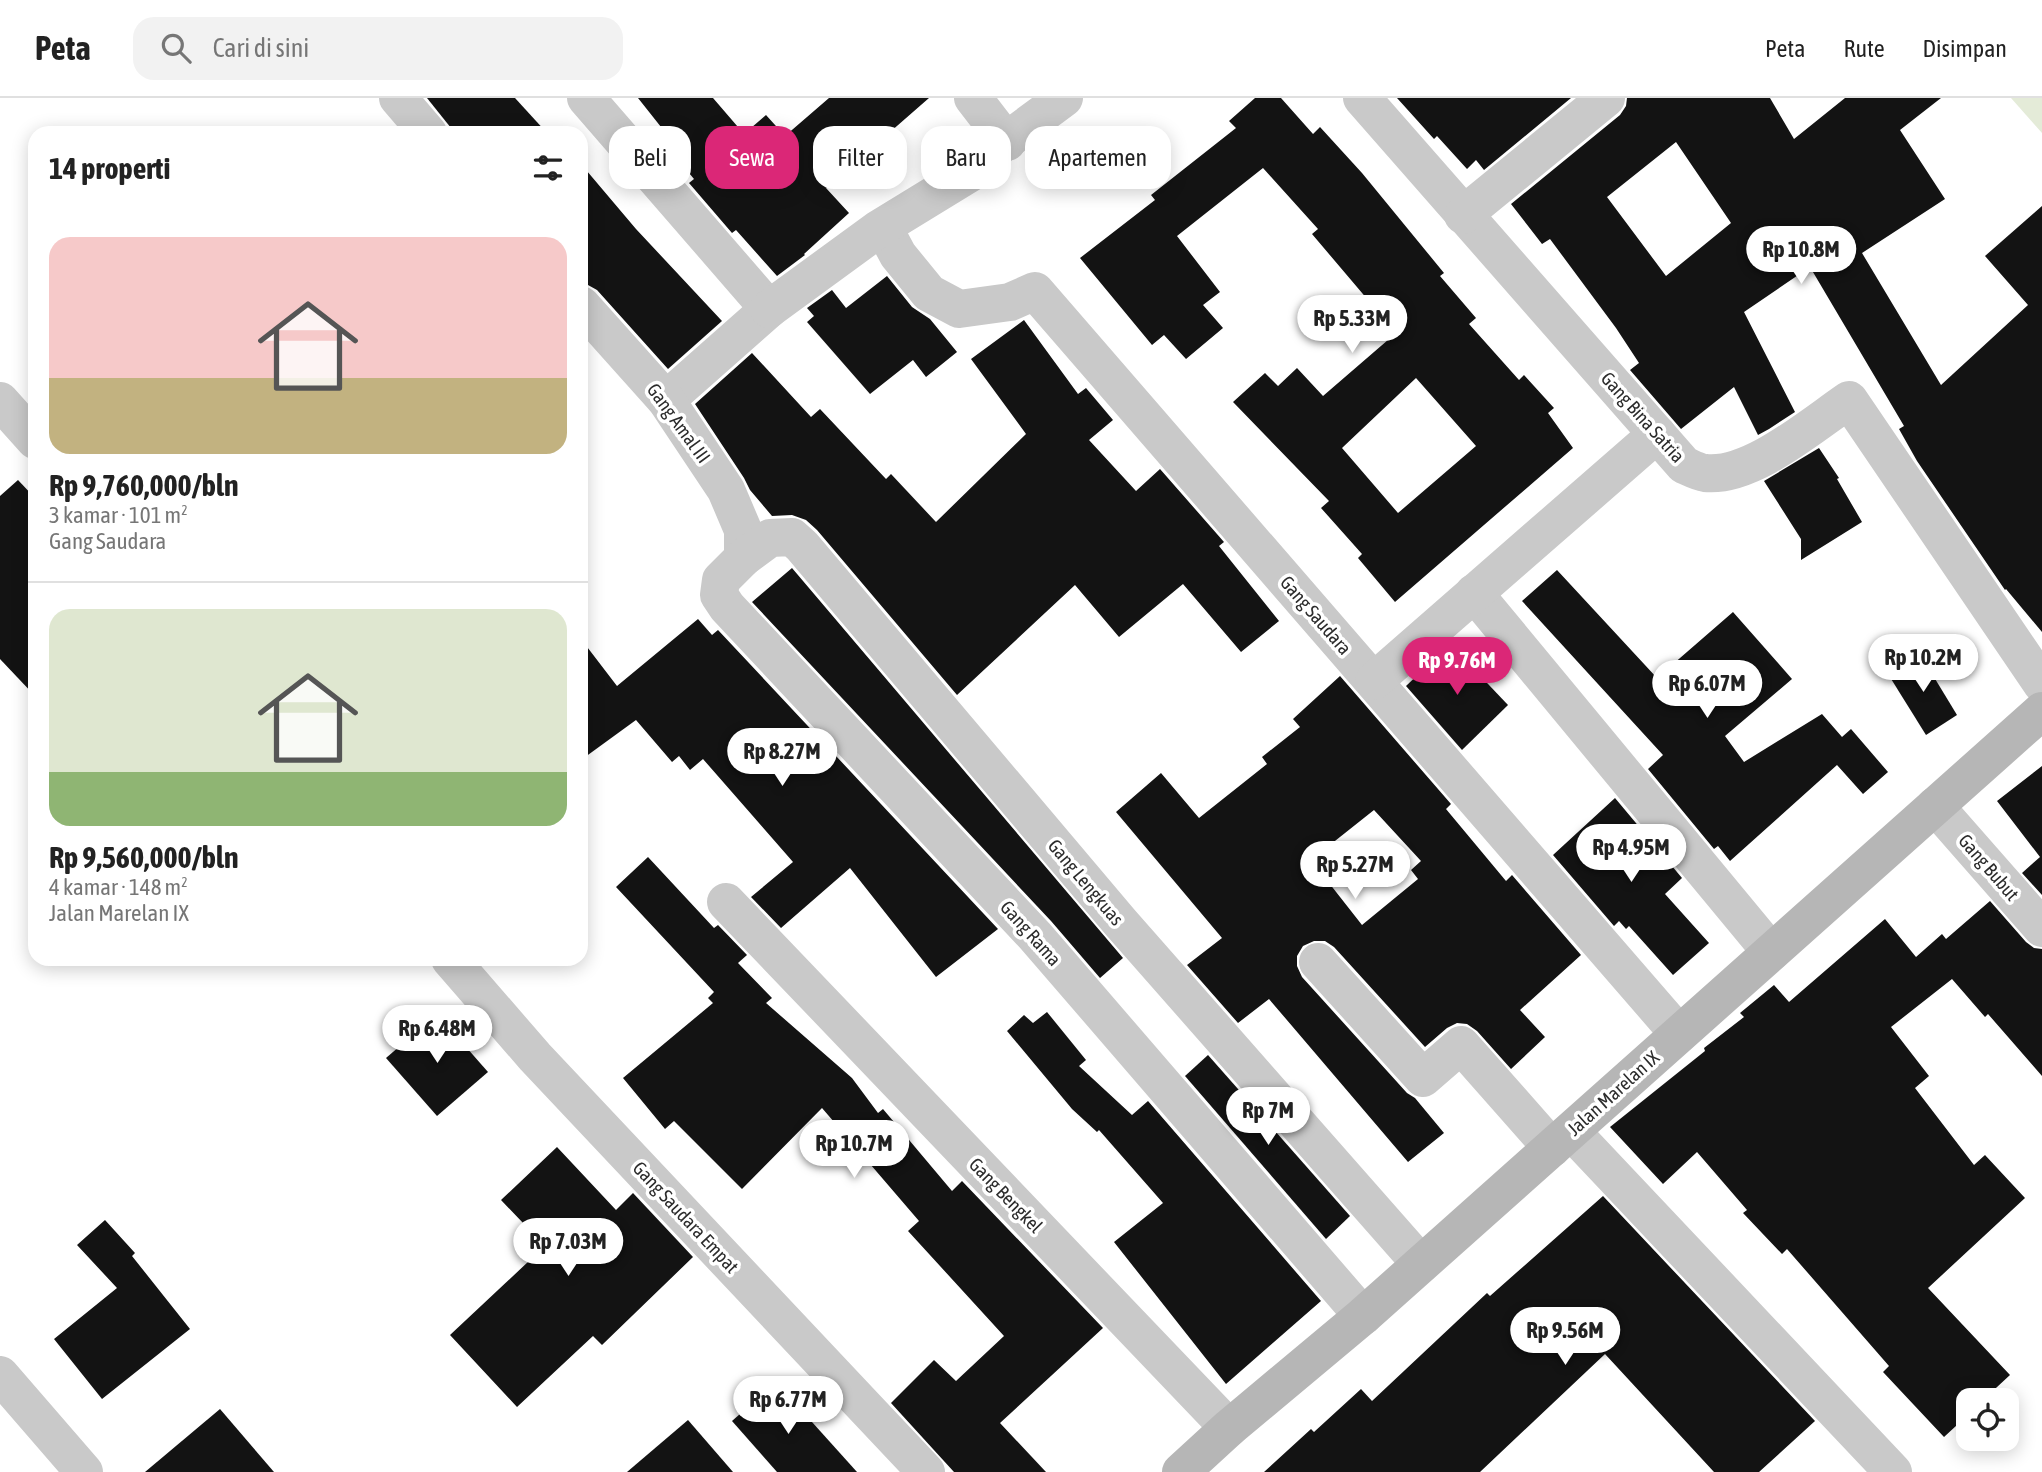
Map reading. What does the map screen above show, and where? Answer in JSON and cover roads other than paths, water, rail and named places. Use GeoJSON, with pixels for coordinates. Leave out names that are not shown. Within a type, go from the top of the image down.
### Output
{"type":"FeatureCollection","features":[{"type":"Feature","properties":{"kind":"main road","name":"Jalan Marelan IX"},"geometry":{"type":"LineString","coordinates":[[1181,1472],[1363,1316],[2042,711]]}},
{"type":"Feature","properties":{"kind":"street"},"geometry":{"type":"LineString","coordinates":[[398,98],[422,126]]}},
{"type":"Feature","properties":{"kind":"street"},"geometry":{"type":"LineString","coordinates":[[586,98],[769,309]]}},
{"type":"Feature","properties":{"kind":"street"},"geometry":{"type":"LineString","coordinates":[[973,98],[995,126]]}},
{"type":"Feature","properties":{"kind":"street"},"geometry":{"type":"LineString","coordinates":[[1011,139],[1065,98]]}},
{"type":"Feature","properties":{"kind":"street","name":"Gang Bina Satria"},"geometry":{"type":"LineString","coordinates":[[1362,98],[1684,465],[1703,473],[1744,466],[1771,452],[1849,400],[2042,684]]}},
{"type":"Feature","properties":{"kind":"street"},"geometry":{"type":"LineString","coordinates":[[1463,215],[1606,98]]}},
{"type":"Feature","properties":{"kind":"street"},"geometry":{"type":"LineString","coordinates":[[666,400],[769,309],[883,227],[944,189]]}},
{"type":"Feature","properties":{"kind":"street","name":"Gang Saudara"},"geometry":{"type":"LineString","coordinates":[[883,227],[898,255],[929,293],[959,309],[1010,302],[1035,291],[1679,1034]]}},
{"type":"Feature","properties":{"kind":"street","name":"Gang Amal III"},"geometry":{"type":"LineString","coordinates":[[588,313],[666,400],[726,490],[743,530],[743,558]]}},
{"type":"Feature","properties":{"kind":"street"},"geometry":{"type":"LineString","coordinates":[[0,401],[28,432]]}},
{"type":"Feature","properties":{"kind":"street"},"geometry":{"type":"LineString","coordinates":[[1374,681],[1657,433]]}},
{"type":"Feature","properties":{"kind":"street","name":"Gang Lengkuas"},"geometry":{"type":"LineString","coordinates":[[743,558],[770,538],[792,537],[802,547],[1128,932],[1421,1264]]}},
{"type":"Feature","properties":{"kind":"street","name":"Gang Rama"},"geometry":{"type":"LineString","coordinates":[[743,558],[721,580],[719,595],[727,607],[1035,936],[1363,1316]]}},
{"type":"Feature","properties":{"kind":"street"},"geometry":{"type":"LineString","coordinates":[[1474,593],[1771,952]]}},
{"type":"Feature","properties":{"kind":"street","name":"Gang Bubut"},"geometry":{"type":"LineString","coordinates":[[1935,806],[2042,928]]}},
{"type":"Feature","properties":{"kind":"street","name":"Gang Bengkel"},"geometry":{"type":"LineString","coordinates":[[726,902],[1228,1429]]}},
{"type":"Feature","properties":{"kind":"street"},"geometry":{"type":"LineString","coordinates":[[1318,962],[1423,1078],[1461,1045],[1561,1140],[1893,1472]]}},
{"type":"Feature","properties":{"kind":"street","name":"Gang Saudara Empat"},"geometry":{"type":"LineString","coordinates":[[456,966],[545,1067],[926,1472]]}},
{"type":"Feature","properties":{"kind":"street"},"geometry":{"type":"LineString","coordinates":[[0,1375],[84,1472]]}}]}
